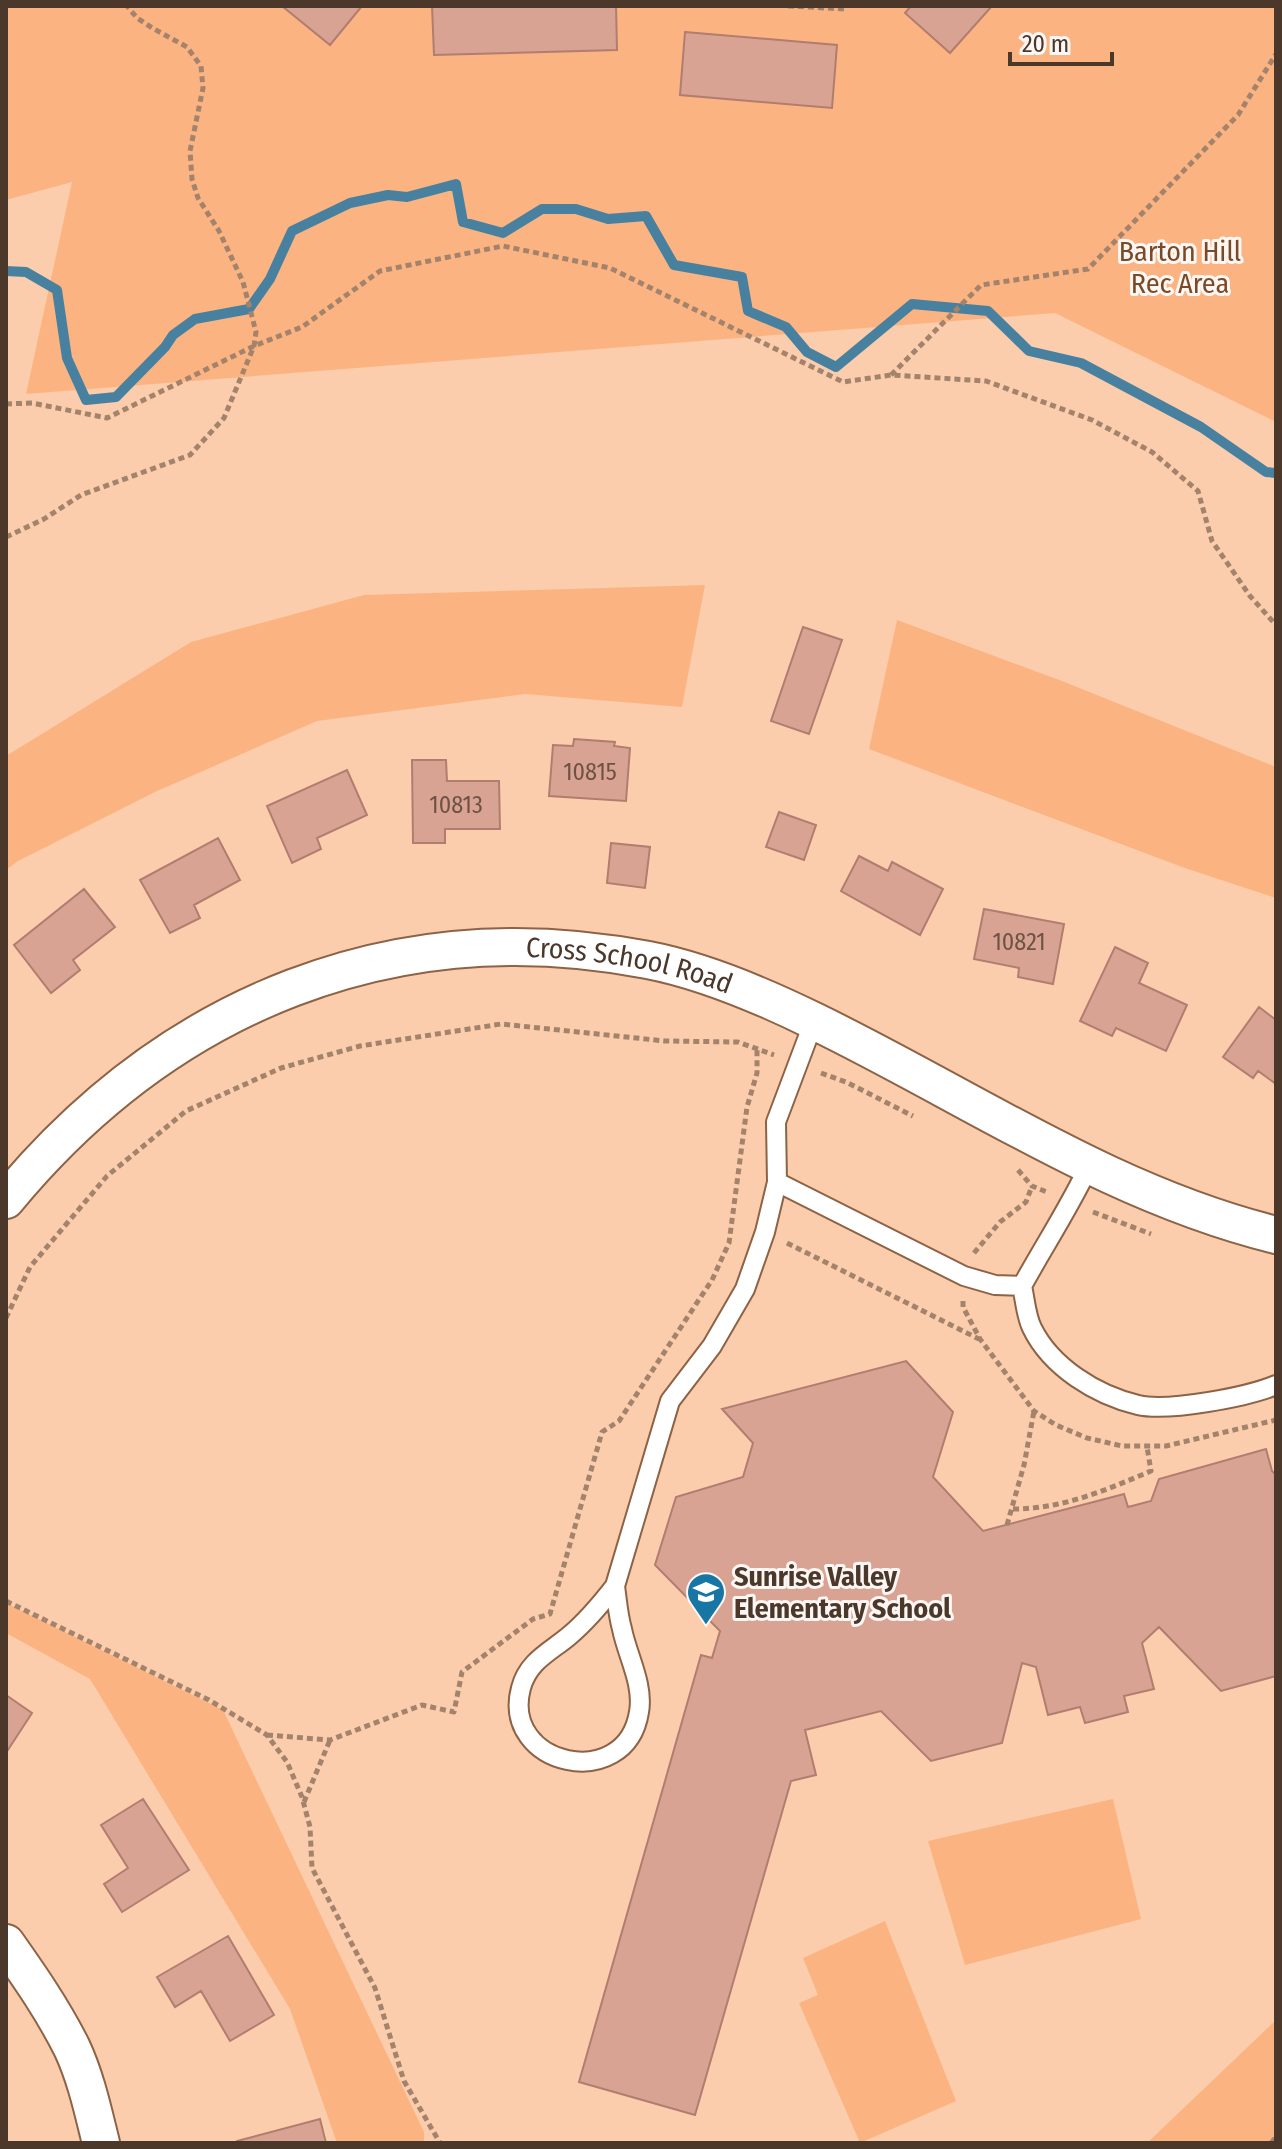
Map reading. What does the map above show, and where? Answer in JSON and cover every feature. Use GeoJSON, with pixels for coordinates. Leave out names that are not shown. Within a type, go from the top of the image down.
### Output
{"type":"FeatureCollection","features":[{"type":"Feature","properties":{"kind":"street","name":"Cross School Road"},"geometry":{"type":"LineString","coordinates":[[6,1200],[40,1159],[100,1101],[165,1052],[226,1016],[287,989],[356,968],[430,952],[506,947],[589,951],[651,960],[702,975],[814,1021],[1089,1166],[1145,1192],[1230,1223],[1276,1235]]}},
{"type":"Feature","properties":{"kind":"street"},"geometry":{"type":"LineString","coordinates":[[6,1943],[41,1991],[73,2050],[101,2143]]}},
{"type":"Feature","properties":{"kind":"lane"},"geometry":{"type":"LineString","coordinates":[[615,1586],[622,1629],[640,1696],[634,1730],[608,1756],[590,1762],[572,1762],[554,1757],[535,1742],[522,1721],[520,1689],[536,1660],[584,1622],[615,1586],[670,1401],[712,1346],[745,1289],[765,1232],[777,1182],[776,1122],[814,1021]]}},
{"type":"Feature","properties":{"kind":"lane"},"geometry":{"type":"LineString","coordinates":[[1089,1166],[1072,1203],[1022,1286],[1031,1327],[1054,1360],[1096,1390],[1140,1406],[1202,1404],[1276,1385]]}},
{"type":"Feature","properties":{"kind":"lane"},"geometry":{"type":"LineString","coordinates":[[777,1182],[964,1276],[995,1285],[1022,1286]]}},
{"type":"Feature","properties":{"kind":"path"},"geometry":{"type":"LineString","coordinates":[[6,537],[44,519],[81,495],[190,455],[224,418],[254,346],[256,332],[243,282],[219,231],[198,198],[192,179],[190,151],[203,88],[201,66],[187,47],[137,18],[127,6]]}},
{"type":"Feature","properties":{"kind":"path"},"geometry":{"type":"LineString","coordinates":[[788,6],[845,9],[845,6]]}},
{"type":"Feature","properties":{"kind":"path"},"geometry":{"type":"LineString","coordinates":[[891,375],[981,285],[1088,269],[1238,115],[1276,54]]}},
{"type":"Feature","properties":{"kind":"path"},"geometry":{"type":"LineString","coordinates":[[6,404],[32,403],[107,418],[254,346],[302,327],[380,271],[503,246],[610,268],[843,382],[891,375],[986,381],[1092,420],[1152,452],[1198,491],[1212,541],[1250,596],[1276,625]]}},
{"type":"Feature","properties":{"kind":"path"},"geometry":{"type":"LineString","coordinates":[[6,1318],[30,1267],[107,1176],[186,1111],[281,1068],[360,1046],[501,1024],[665,1041],[738,1042],[745,1045]]}},
{"type":"Feature","properties":{"kind":"path"},"geometry":{"type":"LineString","coordinates":[[267,1735],[330,1740],[422,1705],[454,1712],[462,1672],[533,1619],[550,1614],[602,1432],[619,1421],[712,1280],[729,1243],[747,1107],[757,1073],[757,1049]]}},
{"type":"Feature","properties":{"kind":"path"},"geometry":{"type":"LineString","coordinates":[[765,1232],[980,1339]]}},
{"type":"Feature","properties":{"kind":"path"},"geometry":{"type":"LineString","coordinates":[[1007,1525],[1034,1411]]}},
{"type":"Feature","properties":{"kind":"path"},"geometry":{"type":"LineString","coordinates":[[1013,1509],[1040,1509],[1078,1500],[1151,1471],[1147,1447]]}},
{"type":"Feature","properties":{"kind":"path"},"geometry":{"type":"LineString","coordinates":[[6,1601],[209,1700],[267,1735],[287,1762],[304,1803],[310,1827],[312,1868],[375,1988],[404,2081],[440,2143]]}},
{"type":"Feature","properties":{"kind":"path"},"geometry":{"type":"LineString","coordinates":[[304,1803],[330,1740]]}},
{"type":"Feature","properties":{"kind":"path"},"geometry":{"type":"LineString","coordinates":[[1271,2143],[1276,2137]]}},
{"type":"Feature","properties":{"kind":"green space","name":"Barton Hill Rec Area"},"geometry":{"type":"Polygon","coordinates":[[[6,6],[1276,6],[1276,422],[1055,313],[26,394],[72,182],[6,200],[6,6]]]}},
{"type":"Feature","properties":{"kind":"green space"},"geometry":{"type":"Polygon","coordinates":[[[705,585],[682,707],[525,694],[317,721],[155,792],[18,861],[6,870],[6,756],[191,642],[364,595],[705,585]]]}},
{"type":"Feature","properties":{"kind":"green space"},"geometry":{"type":"Polygon","coordinates":[[[897,620],[1062,681],[1276,767],[1276,898],[1182,867],[869,749],[897,620]]]}},
{"type":"Feature","properties":{"kind":"green space"},"geometry":{"type":"Polygon","coordinates":[[[6,1603],[223,1710],[424,2132],[424,2143],[337,2143],[290,2009],[90,1679],[6,1633],[6,1603]]]}},
{"type":"Feature","properties":{"kind":"green space"},"geometry":{"type":"Polygon","coordinates":[[[1113,1799],[1141,1919],[965,1965],[928,1841],[1113,1799]]]}},
{"type":"Feature","properties":{"kind":"green space"},"geometry":{"type":"Polygon","coordinates":[[[885,1921],[956,2101],[860,2143],[799,2003],[818,1995],[803,1958],[885,1921]]]}},
{"type":"Feature","properties":{"kind":"green space"},"geometry":{"type":"Polygon","coordinates":[[[1276,2020],[1276,2143],[1147,2143],[1276,2020]]]}},
{"type":"Feature","properties":{"kind":"building"},"geometry":{"type":"Polygon","coordinates":[[[282,6],[362,6],[330,45],[282,6]]]}},
{"type":"Feature","properties":{"kind":"building"},"geometry":{"type":"Polygon","coordinates":[[[432,6],[616,6],[617,50],[434,55],[432,6]]]}},
{"type":"Feature","properties":{"kind":"building"},"geometry":{"type":"Polygon","coordinates":[[[911,6],[992,6],[950,53],[905,13],[911,6]]]}},
{"type":"Feature","properties":{"kind":"building"},"geometry":{"type":"Polygon","coordinates":[[[685,32],[837,45],[832,108],[680,95],[685,32]]]}},
{"type":"Feature","properties":{"kind":"building"},"geometry":{"type":"Polygon","coordinates":[[[803,627],[842,640],[809,734],[771,721],[803,627]]]}},
{"type":"Feature","properties":{"kind":"building"},"geometry":{"type":"Polygon","coordinates":[[[574,739],[615,742],[614,746],[630,748],[626,801],[549,796],[553,745],[573,746],[574,739]]]}},
{"type":"Feature","properties":{"kind":"building"},"geometry":{"type":"Polygon","coordinates":[[[412,760],[446,760],[447,781],[499,781],[500,829],[445,829],[445,843],[413,843],[412,760]]]}},
{"type":"Feature","properties":{"kind":"building"},"geometry":{"type":"Polygon","coordinates":[[[347,770],[367,815],[317,838],[321,849],[292,863],[267,806],[347,770]]]}},
{"type":"Feature","properties":{"kind":"building"},"geometry":{"type":"Polygon","coordinates":[[[779,812],[816,825],[804,860],[766,847],[779,812]]]}},
{"type":"Feature","properties":{"kind":"building"},"geometry":{"type":"Polygon","coordinates":[[[218,838],[240,880],[194,905],[200,918],[170,933],[140,880],[218,838]]]}},
{"type":"Feature","properties":{"kind":"building"},"geometry":{"type":"Polygon","coordinates":[[[611,843],[650,847],[645,888],[607,883],[611,843]]]}},
{"type":"Feature","properties":{"kind":"building"},"geometry":{"type":"Polygon","coordinates":[[[859,856],[888,871],[892,862],[943,889],[920,935],[841,891],[859,856]]]}},
{"type":"Feature","properties":{"kind":"building"},"geometry":{"type":"Polygon","coordinates":[[[84,889],[115,927],[73,960],[80,970],[51,993],[14,945],[84,889]]]}},
{"type":"Feature","properties":{"kind":"building"},"geometry":{"type":"Polygon","coordinates":[[[984,909],[1064,924],[1053,984],[1018,977],[1019,968],[974,959],[984,909]]]}},
{"type":"Feature","properties":{"kind":"building"},"geometry":{"type":"Polygon","coordinates":[[[1115,947],[1148,963],[1139,983],[1187,1005],[1166,1051],[1116,1028],[1112,1036],[1080,1021],[1115,947]]]}},
{"type":"Feature","properties":{"kind":"building"},"geometry":{"type":"Polygon","coordinates":[[[1259,1007],[1276,1020],[1276,1084],[1258,1071],[1253,1078],[1223,1057],[1259,1007]]]}},
{"type":"Feature","properties":{"kind":"building"},"geometry":{"type":"Polygon","coordinates":[[[906,1361],[953,1412],[933,1477],[983,1531],[1124,1494],[1128,1507],[1151,1501],[1159,1479],[1266,1449],[1276,1475],[1276,1676],[1221,1691],[1159,1627],[1142,1643],[1154,1689],[1124,1696],[1128,1712],[1085,1723],[1080,1707],[1048,1715],[1036,1667],[1022,1663],[1002,1743],[931,1761],[881,1711],[805,1730],[816,1775],[791,1781],[695,2115],[579,2082],[701,1655],[712,1658],[720,1631],[655,1565],[676,1497],[743,1477],[753,1443],[722,1409],[906,1361]]]}},
{"type":"Feature","properties":{"kind":"building"},"geometry":{"type":"Polygon","coordinates":[[[6,1695],[32,1713],[6,1753],[6,1695]]]}},
{"type":"Feature","properties":{"kind":"building"},"geometry":{"type":"Polygon","coordinates":[[[143,1799],[189,1870],[122,1912],[104,1884],[128,1868],[101,1825],[143,1799]]]}},
{"type":"Feature","properties":{"kind":"building"},"geometry":{"type":"Polygon","coordinates":[[[228,1936],[274,2015],[230,2041],[201,1991],[175,2007],[157,1977],[228,1936]]]}},
{"type":"Feature","properties":{"kind":"building"},"geometry":{"type":"Polygon","coordinates":[[[320,2119],[326,2143],[237,2143],[237,2141],[320,2119]]]}},
{"type":"Feature","properties":{"kind":"waterway"},"geometry":{"type":"LineString","coordinates":[[6,271],[26,272],[57,290],[67,358],[86,400],[116,397],[173,335],[195,319],[249,309],[270,279],[292,231],[350,203],[388,195],[407,197],[456,184],[463,222],[503,233],[542,209],[576,209],[608,219],[646,216],[674,265],[742,277],[748,311],[786,327],[807,352],[836,367],[912,304],[988,311],[1029,351],[1081,363],[1201,427],[1266,472],[1276,473]]}},
{"type":"Feature","properties":{"kind":"place","name":"Sunrise Valley Elementary School"},"geometry":{"type":"Point","coordinates":[706,1626]}}]}
